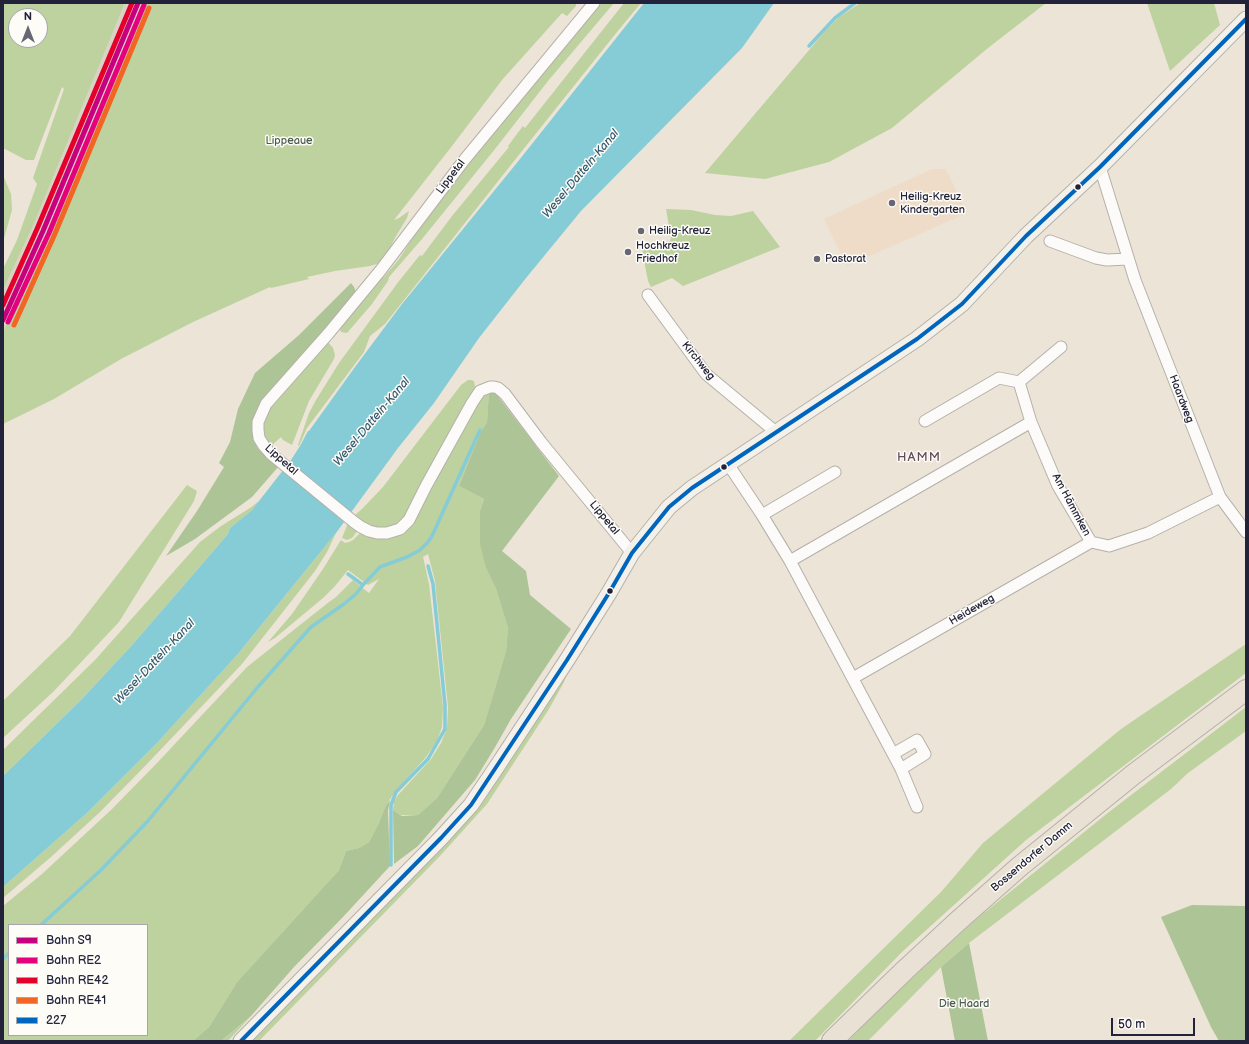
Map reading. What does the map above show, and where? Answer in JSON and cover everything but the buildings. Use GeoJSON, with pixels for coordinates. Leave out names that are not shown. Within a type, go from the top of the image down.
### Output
{"type":"FeatureCollection","features":[{"type":"Feature","properties":{"kind":"highway","name":"Bossendorfer Damm"},"geometry":{"type":"LineString","coordinates":[[832,1041],[904,970],[1009,876],[1134,774],[1246,690]]}},
{"type":"Feature","properties":{"kind":"main road"},"geometry":{"type":"LineString","coordinates":[[241,1041],[441,838],[471,805],[567,660],[632,553],[656,522],[680,497],[917,339],[962,304],[1026,236],[1100,167],[1246,19]]}},
{"type":"Feature","properties":{"kind":"street","name":"Lippetal"},"geometry":{"type":"LineString","coordinates":[[594,3],[465,159],[380,271],[328,334],[266,404],[258,422],[258,430],[259,438],[264,446],[361,528],[378,533],[387,533],[396,531],[409,520],[426,486],[480,391],[490,387],[498,388],[505,394],[541,442],[632,553]]}},
{"type":"Feature","properties":{"kind":"street","name":"Haardweg"},"geometry":{"type":"LineString","coordinates":[[1100,167],[1134,280],[1220,497],[1246,532]]}},
{"type":"Feature","properties":{"kind":"street"},"geometry":{"type":"LineString","coordinates":[[1050,241],[1096,258],[1107,260],[1128,259]]}},
{"type":"Feature","properties":{"kind":"street","name":"Kirchweg"},"geometry":{"type":"LineString","coordinates":[[648,294],[706,374],[777,433]]}},
{"type":"Feature","properties":{"kind":"street"},"geometry":{"type":"LineString","coordinates":[[925,421],[999,378],[1019,382],[1061,347]]}},
{"type":"Feature","properties":{"kind":"street","name":"Am Hämmken"},"geometry":{"type":"LineString","coordinates":[[1019,382],[1031,422],[1058,486],[1091,542],[1109,546],[1148,532],[1220,497]]}},
{"type":"Feature","properties":{"kind":"street"},"geometry":{"type":"LineString","coordinates":[[790,561],[1031,422]]}},
{"type":"Feature","properties":{"kind":"street"},"geometry":{"type":"LineString","coordinates":[[728,464],[790,561],[894,754],[917,807]]}},
{"type":"Feature","properties":{"kind":"street"},"geometry":{"type":"LineString","coordinates":[[762,515],[835,472]]}},
{"type":"Feature","properties":{"kind":"street","name":"Heideweg"},"geometry":{"type":"LineString","coordinates":[[853,678],[1091,542]]}},
{"type":"Feature","properties":{"kind":"street"},"geometry":{"type":"LineString","coordinates":[[894,754],[917,740],[925,754],[901,769]]}},
{"type":"Feature","properties":{"kind":"shaded area"},"geometry":{"type":"Polygon","coordinates":[[[125,3],[143,3],[48,231],[3,332],[3,290],[33,226],[125,3]]]}},
{"type":"Feature","properties":{"kind":"shaded area"},"geometry":{"type":"Polygon","coordinates":[[[932,169],[946,169],[967,213],[847,266],[824,219],[932,169]]]}},
{"type":"Feature","properties":{"kind":"green space"},"geometry":{"type":"Polygon","coordinates":[[[3,3],[125,3],[33,226],[3,290],[3,269],[17,240],[37,184],[33,178],[64,89],[62,87],[34,160],[26,160],[3,148],[3,3]]]}},
{"type":"Feature","properties":{"kind":"green space","name":"Lippeaue"},"geometry":{"type":"Polygon","coordinates":[[[143,3],[576,3],[576,6],[567,16],[562,13],[502,80],[394,220],[409,211],[407,218],[383,262],[370,266],[307,277],[309,279],[270,287],[193,322],[121,359],[54,399],[3,424],[3,332],[48,231],[143,3]]]}},
{"type":"Feature","properties":{"kind":"green space"},"geometry":{"type":"Polygon","coordinates":[[[601,3],[614,3],[548,81],[422,239],[389,277],[388,281],[372,304],[347,333],[341,332],[340,329],[347,318],[377,281],[384,277],[399,259],[423,222],[478,152],[601,3]]]}},
{"type":"Feature","properties":{"kind":"green space"},"geometry":{"type":"Polygon","coordinates":[[[624,3],[641,3],[385,324],[370,336],[364,352],[307,428],[299,446],[298,445],[309,413],[316,400],[339,363],[399,281],[420,255],[422,256],[452,216],[509,147],[508,146],[523,126],[525,128],[624,3]]]}},
{"type":"Feature","properties":{"kind":"green space"},"geometry":{"type":"Polygon","coordinates":[[[860,3],[1046,3],[988,48],[892,128],[829,162],[765,179],[705,173],[826,30],[838,18],[860,3]]]}},
{"type":"Feature","properties":{"kind":"green space"},"geometry":{"type":"Polygon","coordinates":[[[1147,3],[1214,3],[1220,25],[1170,71],[1147,3]]]}},
{"type":"Feature","properties":{"kind":"green space"},"geometry":{"type":"Polygon","coordinates":[[[3,175],[11,194],[12,210],[3,242],[3,175]]]}},
{"type":"Feature","properties":{"kind":"green space","name":"Heilig-Kreuz"},"geometry":{"type":"Polygon","coordinates":[[[666,209],[691,210],[715,215],[731,216],[753,211],[780,247],[683,286],[672,278],[651,287],[648,281],[641,245],[670,241],[671,238],[666,209]]]}},
{"type":"Feature","properties":{"kind":"green space"},"geometry":{"type":"Polygon","coordinates":[[[351,283],[356,292],[352,298],[267,396],[256,411],[252,422],[254,441],[262,453],[279,466],[252,497],[195,539],[166,556],[197,511],[224,467],[219,463],[230,442],[238,409],[255,373],[299,335],[351,283]]]}},
{"type":"Feature","properties":{"kind":"green space"},"geometry":{"type":"Polygon","coordinates":[[[328,342],[333,348],[335,355],[334,359],[309,401],[292,445],[283,440],[281,437],[270,447],[266,441],[264,433],[263,424],[265,417],[270,409],[328,342]]]}},
{"type":"Feature","properties":{"kind":"green space"},"geometry":{"type":"Polygon","coordinates":[[[468,380],[474,381],[475,386],[479,388],[405,516],[400,522],[387,528],[378,528],[364,524],[354,516],[383,487],[461,385],[468,380]]]}},
{"type":"Feature","properties":{"kind":"green space"},"geometry":{"type":"Polygon","coordinates":[[[489,390],[487,422],[481,431],[459,486],[484,499],[480,511],[486,568],[496,589],[508,628],[506,651],[484,725],[437,798],[418,815],[401,815],[393,810],[394,801],[431,759],[441,743],[447,728],[448,707],[435,581],[428,554],[423,557],[429,584],[443,707],[442,727],[437,741],[426,757],[395,792],[386,805],[369,842],[359,848],[346,851],[339,870],[237,982],[209,1027],[193,1041],[3,1041],[3,906],[42,874],[112,809],[247,667],[336,597],[353,580],[369,593],[379,579],[368,585],[348,570],[323,598],[275,638],[268,642],[292,614],[341,540],[345,543],[349,542],[360,533],[377,539],[393,538],[406,531],[413,524],[480,396],[489,390]]]}},
{"type":"Feature","properties":{"kind":"green space"},"geometry":{"type":"Polygon","coordinates":[[[489,390],[494,391],[559,476],[502,551],[526,571],[530,595],[571,629],[511,719],[475,780],[418,846],[394,864],[393,810],[402,816],[418,815],[437,798],[484,725],[506,651],[508,628],[496,589],[486,568],[480,544],[480,511],[484,499],[459,486],[481,431],[487,422],[489,390]]]}},
{"type":"Feature","properties":{"kind":"green space"},"geometry":{"type":"Polygon","coordinates":[[[187,485],[197,491],[194,501],[119,622],[53,692],[3,738],[3,701],[70,636],[187,485]]]}},
{"type":"Feature","properties":{"kind":"green space"},"geometry":{"type":"Polygon","coordinates":[[[259,501],[252,510],[230,528],[228,534],[133,644],[81,700],[3,776],[3,750],[95,660],[200,542],[259,501]]]}},
{"type":"Feature","properties":{"kind":"green space"},"geometry":{"type":"Polygon","coordinates":[[[348,523],[358,530],[352,538],[347,540],[342,538],[348,523]]]}},
{"type":"Feature","properties":{"kind":"green space"},"geometry":{"type":"Polygon","coordinates":[[[336,533],[327,552],[315,571],[242,664],[100,812],[3,898],[3,887],[88,812],[157,743],[237,655],[336,533]]]}},
{"type":"Feature","properties":{"kind":"green space"},"geometry":{"type":"Polygon","coordinates":[[[1246,644],[1246,673],[1026,840],[903,951],[815,1041],[789,1041],[941,892],[983,843],[1121,729],[1246,644]]]}},
{"type":"Feature","properties":{"kind":"green space"},"geometry":{"type":"Polygon","coordinates":[[[569,669],[564,682],[549,709],[487,804],[440,856],[259,1041],[251,1041],[405,884],[569,669]]]}},
{"type":"Feature","properties":{"kind":"green space"},"geometry":{"type":"Polygon","coordinates":[[[1246,707],[1246,731],[1188,773],[1171,789],[969,943],[941,967],[868,1041],[848,1041],[885,1003],[974,921],[1109,812],[1246,707]]]}},
{"type":"Feature","properties":{"kind":"green space"},"geometry":{"type":"Polygon","coordinates":[[[390,800],[388,811],[390,866],[294,967],[251,1016],[221,1041],[193,1041],[209,1027],[237,982],[339,870],[346,851],[359,848],[369,842],[386,805],[390,800]]]}},
{"type":"Feature","properties":{"kind":"green space"},"geometry":{"type":"Polygon","coordinates":[[[1192,905],[1246,906],[1246,1041],[1219,1041],[1211,1027],[1161,917],[1192,905]]]}},
{"type":"Feature","properties":{"kind":"green space","name":"Die Haard"},"geometry":{"type":"Polygon","coordinates":[[[969,943],[988,1041],[955,1041],[941,967],[969,943]]]}},
{"type":"Feature","properties":{"kind":"green space"},"geometry":{"type":"Polygon","coordinates":[[[251,1016],[228,1041],[221,1041],[251,1016]]]}},
{"type":"Feature","properties":{"kind":"water","name":"Wesel-Datteln-Kanal"},"geometry":{"type":"Polygon","coordinates":[[[644,3],[774,3],[742,48],[581,211],[479,338],[434,403],[398,448],[336,533],[237,655],[157,743],[88,812],[3,887],[3,776],[81,700],[133,644],[228,534],[230,528],[252,510],[291,460],[308,431],[402,304],[644,3]]]}},
{"type":"Feature","properties":{"kind":"waterway"},"geometry":{"type":"LineString","coordinates":[[809,46],[835,18],[855,3]]}},
{"type":"Feature","properties":{"kind":"waterway"},"geometry":{"type":"LineString","coordinates":[[348,574],[363,585],[380,567],[407,557],[420,550],[428,542],[480,430]]}},
{"type":"Feature","properties":{"kind":"waterway"},"geometry":{"type":"LineString","coordinates":[[391,865],[391,805],[396,792],[428,759],[445,729],[445,705],[433,584],[428,566]]}},
{"type":"Feature","properties":{"kind":"waterway"},"geometry":{"type":"LineString","coordinates":[[42,924],[101,870],[147,822],[257,688],[311,627],[344,604],[356,594],[363,585]]}},
{"type":"Feature","properties":{"kind":"waterway"},"geometry":{"type":"LineString","coordinates":[[3,959],[8,954]]}},
{"type":"Feature","properties":{"kind":"rail line","name":"RE42"},"geometry":{"type":"LineString","coordinates":[[3,305],[37,229],[132,3]]}},
{"type":"Feature","properties":{"kind":"rail line","name":"S9"},"geometry":{"type":"LineString","coordinates":[[3,320],[43,231],[138,3]]}},
{"type":"Feature","properties":{"kind":"rail line","name":"RE2"},"geometry":{"type":"LineString","coordinates":[[8,322],[49,233],[144,5]]}},
{"type":"Feature","properties":{"kind":"rail line","name":"RE41"},"geometry":{"type":"LineString","coordinates":[[14,325],[54,236],[149,8]]}},
{"type":"Feature","properties":{"kind":"transit line","name":"227"},"geometry":{"type":"LineString","coordinates":[[241,1041],[441,838],[471,805],[567,660],[632,553],[669,507],[692,488],[917,339],[962,304],[1026,236],[1100,167],[1246,19]]}},
{"type":"Feature","properties":{"kind":"place","name":"Heilig-Kreuz Kindergarten"},"geometry":{"type":"Point","coordinates":[892,203]}},
{"type":"Feature","properties":{"kind":"place","name":"Heilig-Kreuz"},"geometry":{"type":"Point","coordinates":[641,231]}},
{"type":"Feature","properties":{"kind":"place","name":"Hochkreuz Friedhof"},"geometry":{"type":"Point","coordinates":[628,252]}},
{"type":"Feature","properties":{"kind":"place","name":"Pastorat"},"geometry":{"type":"Point","coordinates":[817,259]}},
{"type":"Feature","properties":{"kind":"district","name":"HAMM"},"geometry":{"type":"Point","coordinates":[919,458]}}]}
